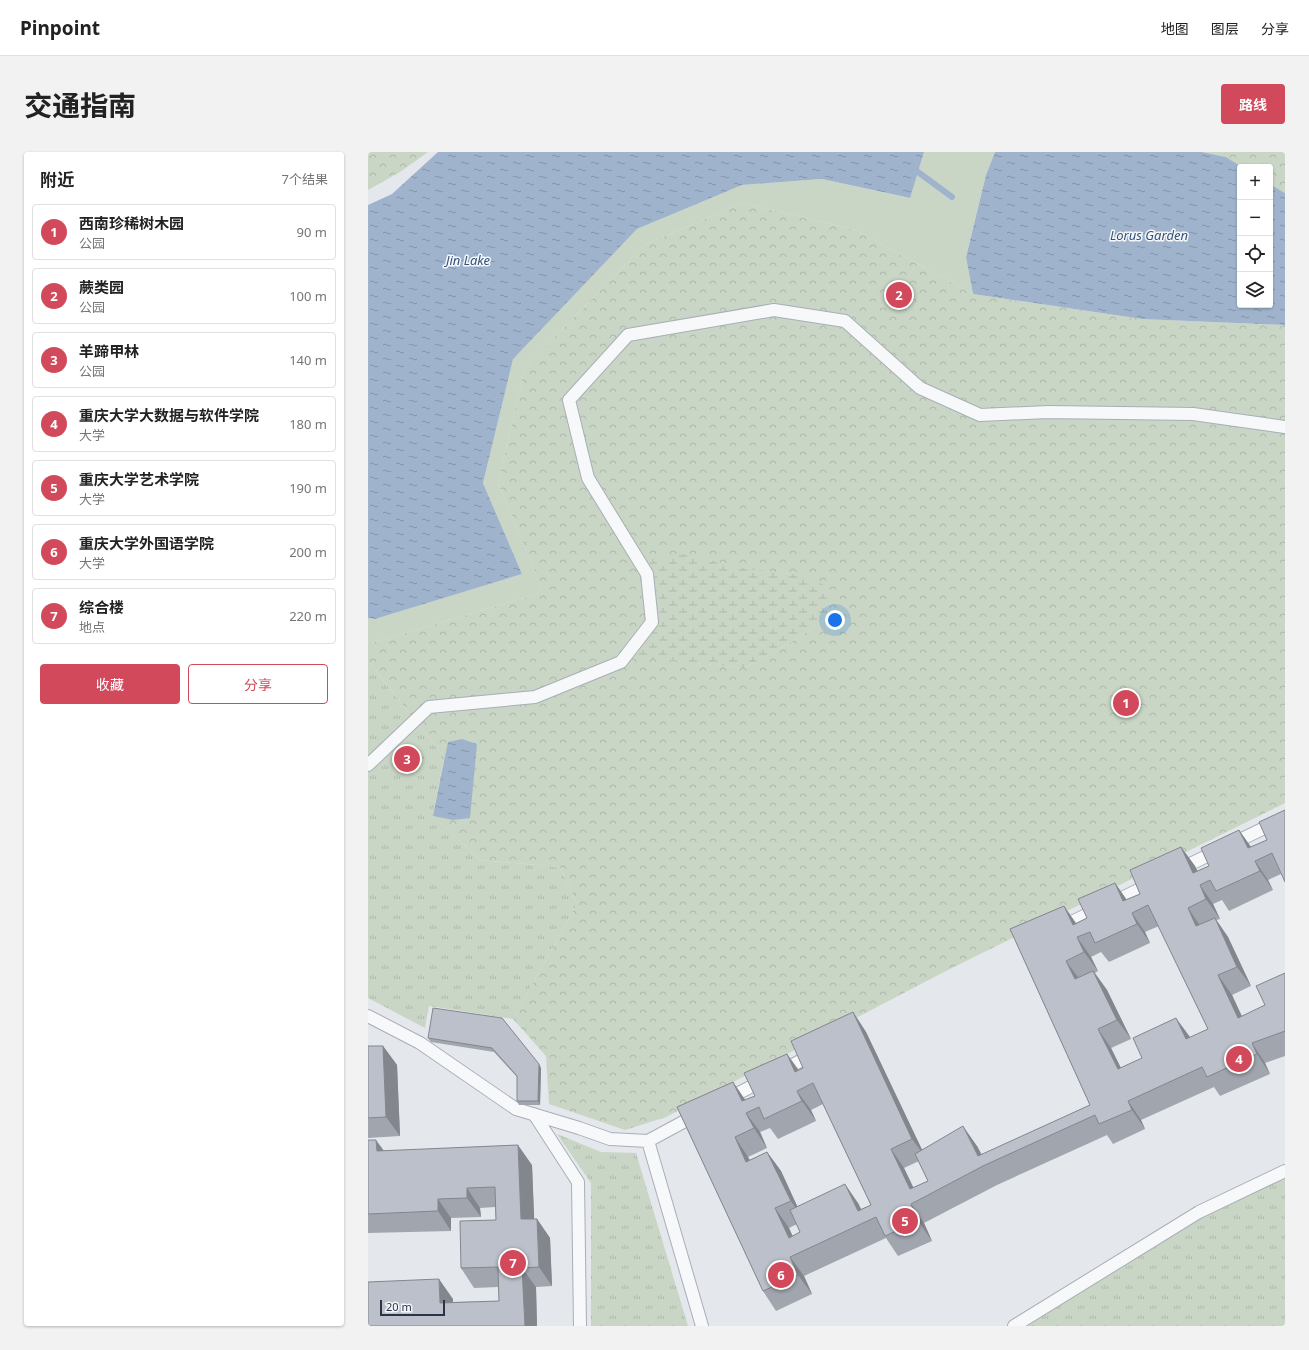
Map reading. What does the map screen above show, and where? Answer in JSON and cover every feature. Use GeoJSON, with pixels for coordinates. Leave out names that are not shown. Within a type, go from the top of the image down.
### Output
{"type":"FeatureCollection","features":[{"type":"Feature","properties":{"kind":"lane"},"geometry":{"type":"LineString","coordinates":[[368,765],[429,707],[535,697],[621,662],[652,622],[647,574],[588,478],[569,400],[628,335],[774,310],[845,321],[920,388],[980,415],[1048,412],[1192,414],[1285,427]]}},
{"type":"Feature","properties":{"kind":"lane"},"geometry":{"type":"LineString","coordinates":[[1050,932],[1285,818]]}},
{"type":"Feature","properties":{"kind":"lane"},"geometry":{"type":"LineString","coordinates":[[368,1016],[420,1043],[516,1109],[579,1128],[610,1140],[648,1141],[822,1050]]}},
{"type":"Feature","properties":{"kind":"lane"},"geometry":{"type":"LineString","coordinates":[[534,1114],[578,1182],[580,1326]]}},
{"type":"Feature","properties":{"kind":"lane"},"geometry":{"type":"LineString","coordinates":[[648,1141],[702,1326]]}},
{"type":"Feature","properties":{"kind":"lane"},"geometry":{"type":"LineString","coordinates":[[1014,1326],[1199,1212],[1285,1171]]}},
{"type":"Feature","properties":{"kind":"green space"},"geometry":{"type":"Polygon","coordinates":[[[368,152],[428,152],[400,172],[368,190],[368,152]]]}},
{"type":"Feature","properties":{"kind":"green space"},"geometry":{"type":"Polygon","coordinates":[[[924,152],[995,152],[986,175],[966,256],[973,294],[856,230],[743,203],[646,244],[525,367],[498,483],[541,585],[537,594],[368,644],[368,618],[375,619],[522,574],[483,483],[513,358],[637,229],[742,185],[822,179],[909,198],[924,152]]]}},
{"type":"Feature","properties":{"kind":"green space"},"geometry":{"type":"Polygon","coordinates":[[[1202,152],[1285,152],[1285,193],[1273,186],[1273,164],[1237,164],[1226,157],[1202,152]]]}},
{"type":"Feature","properties":{"kind":"green space"},"geometry":{"type":"Polygon","coordinates":[[[743,203],[856,230],[973,294],[1142,319],[1285,325],[1285,803],[946,971],[666,1117],[625,1130],[549,1104],[546,1056],[513,1019],[577,904],[560,867],[480,860],[433,816],[444,757],[368,661],[368,644],[537,594],[541,585],[498,483],[525,367],[646,244],[743,203]],[[648,560],[653,573],[657,626],[633,656],[744,668],[788,644],[827,618],[793,574],[648,560]]]}},
{"type":"Feature","properties":{"kind":"green space"},"geometry":{"type":"Polygon","coordinates":[[[684,554],[748,569],[793,574],[827,586],[827,618],[788,644],[744,668],[632,657],[657,626],[653,573],[648,560],[684,554]]]}},
{"type":"Feature","properties":{"kind":"green space"},"geometry":{"type":"Polygon","coordinates":[[[368,661],[444,757],[433,816],[480,860],[560,867],[577,904],[513,1019],[429,1006],[425,1028],[368,998],[368,661]]]}},
{"type":"Feature","properties":{"kind":"green space"},"geometry":{"type":"Polygon","coordinates":[[[557,1134],[601,1152],[636,1153],[688,1326],[591,1326],[591,1183],[557,1134]]]}},
{"type":"Feature","properties":{"kind":"green space"},"geometry":{"type":"Polygon","coordinates":[[[1285,1171],[1285,1326],[1014,1326],[1199,1212],[1285,1171]]]}},
{"type":"Feature","properties":{"kind":"water","name":"Jin Lake"},"geometry":{"type":"Polygon","coordinates":[[[438,152],[924,152],[910,198],[822,179],[742,185],[637,229],[513,359],[483,483],[522,574],[375,619],[368,618],[368,205],[392,194],[438,152]]]}},
{"type":"Feature","properties":{"kind":"water","name":"Lorus Garden"},"geometry":{"type":"Polygon","coordinates":[[[995,152],[1202,152],[1226,157],[1237,164],[1237,308],[1273,308],[1273,186],[1285,193],[1285,325],[1142,319],[973,294],[966,257],[986,175],[995,152]]]}},
{"type":"Feature","properties":{"kind":"water"},"geometry":{"type":"Polygon","coordinates":[[[462,739],[477,744],[470,818],[453,820],[433,816],[448,742],[462,739]]]}},
{"type":"Feature","properties":{"kind":"building"},"geometry":{"type":"Polygon","coordinates":[[[1285,810],[1285,882],[1272,853],[1255,861],[1260,871],[1216,891],[1210,880],[1200,885],[1206,899],[1188,908],[1196,926],[1215,918],[1237,967],[1218,975],[1238,1018],[1265,1005],[1256,986],[1285,973],[1285,1031],[1252,1043],[1257,1054],[1207,1077],[1202,1067],[1128,1101],[1132,1110],[1099,1124],[1095,1115],[983,1166],[911,1204],[918,1221],[885,1236],[876,1217],[790,1257],[798,1275],[763,1291],[677,1107],[733,1082],[742,1101],[755,1096],[744,1073],[787,1054],[795,1072],[803,1068],[791,1041],[853,1012],[912,1139],[891,1149],[910,1189],[928,1181],[915,1154],[963,1126],[978,1156],[1090,1105],[1010,929],[1064,906],[1073,925],[1087,918],[1078,899],[1115,883],[1123,901],[1140,894],[1130,870],[1181,847],[1193,873],[1209,866],[1201,848],[1239,830],[1248,848],[1267,840],[1259,822],[1285,810]],[[1148,905],[1132,913],[1137,924],[1095,943],[1090,932],[1077,937],[1084,952],[1066,961],[1075,979],[1093,971],[1117,1020],[1098,1029],[1118,1069],[1142,1058],[1133,1038],[1176,1018],[1186,1039],[1208,1029],[1148,905]],[[813,1083],[797,1091],[802,1101],[764,1119],[759,1107],[746,1113],[754,1128],[735,1137],[746,1162],[767,1152],[791,1201],[775,1208],[789,1238],[800,1232],[790,1210],[845,1184],[858,1211],[871,1205],[813,1083]]]}},
{"type":"Feature","properties":{"kind":"building"},"geometry":{"type":"Polygon","coordinates":[[[433,1008],[502,1018],[539,1064],[538,1101],[517,1101],[517,1076],[492,1048],[428,1038],[433,1008]]]}},
{"type":"Feature","properties":{"kind":"building"},"geometry":{"type":"Polygon","coordinates":[[[368,1046],[383,1046],[386,1117],[368,1118],[368,1046]]]}},
{"type":"Feature","properties":{"kind":"building"},"geometry":{"type":"Polygon","coordinates":[[[368,1140],[376,1140],[377,1151],[518,1145],[521,1219],[537,1219],[539,1267],[522,1268],[525,1326],[368,1326],[368,1282],[439,1279],[440,1303],[499,1301],[498,1267],[461,1268],[460,1221],[496,1220],[495,1187],[467,1188],[467,1198],[438,1199],[438,1211],[368,1214],[368,1140]]]}},
{"type":"Feature","properties":{"kind":"waterway"},"geometry":{"type":"LineString","coordinates":[[918,172],[952,197]]}},
{"type":"Feature","properties":{"kind":"place","name":"蕨类园"},"geometry":{"type":"Point","coordinates":[899,295]}},
{"type":"Feature","properties":{"kind":"place","name":"西南珍稀树木园"},"geometry":{"type":"Point","coordinates":[1126,703]}},
{"type":"Feature","properties":{"kind":"place","name":"羊蹄甲林"},"geometry":{"type":"Point","coordinates":[407,759]}},
{"type":"Feature","properties":{"kind":"place","name":"重庆大学大数据与软件学院"},"geometry":{"type":"Point","coordinates":[1239,1059]}},
{"type":"Feature","properties":{"kind":"place","name":"重庆大学艺术学院"},"geometry":{"type":"Point","coordinates":[905,1221]}},
{"type":"Feature","properties":{"kind":"place","name":"综合楼"},"geometry":{"type":"Point","coordinates":[513,1263]}},
{"type":"Feature","properties":{"kind":"place","name":"重庆大学外国语学院"},"geometry":{"type":"Point","coordinates":[781,1275]}}]}
